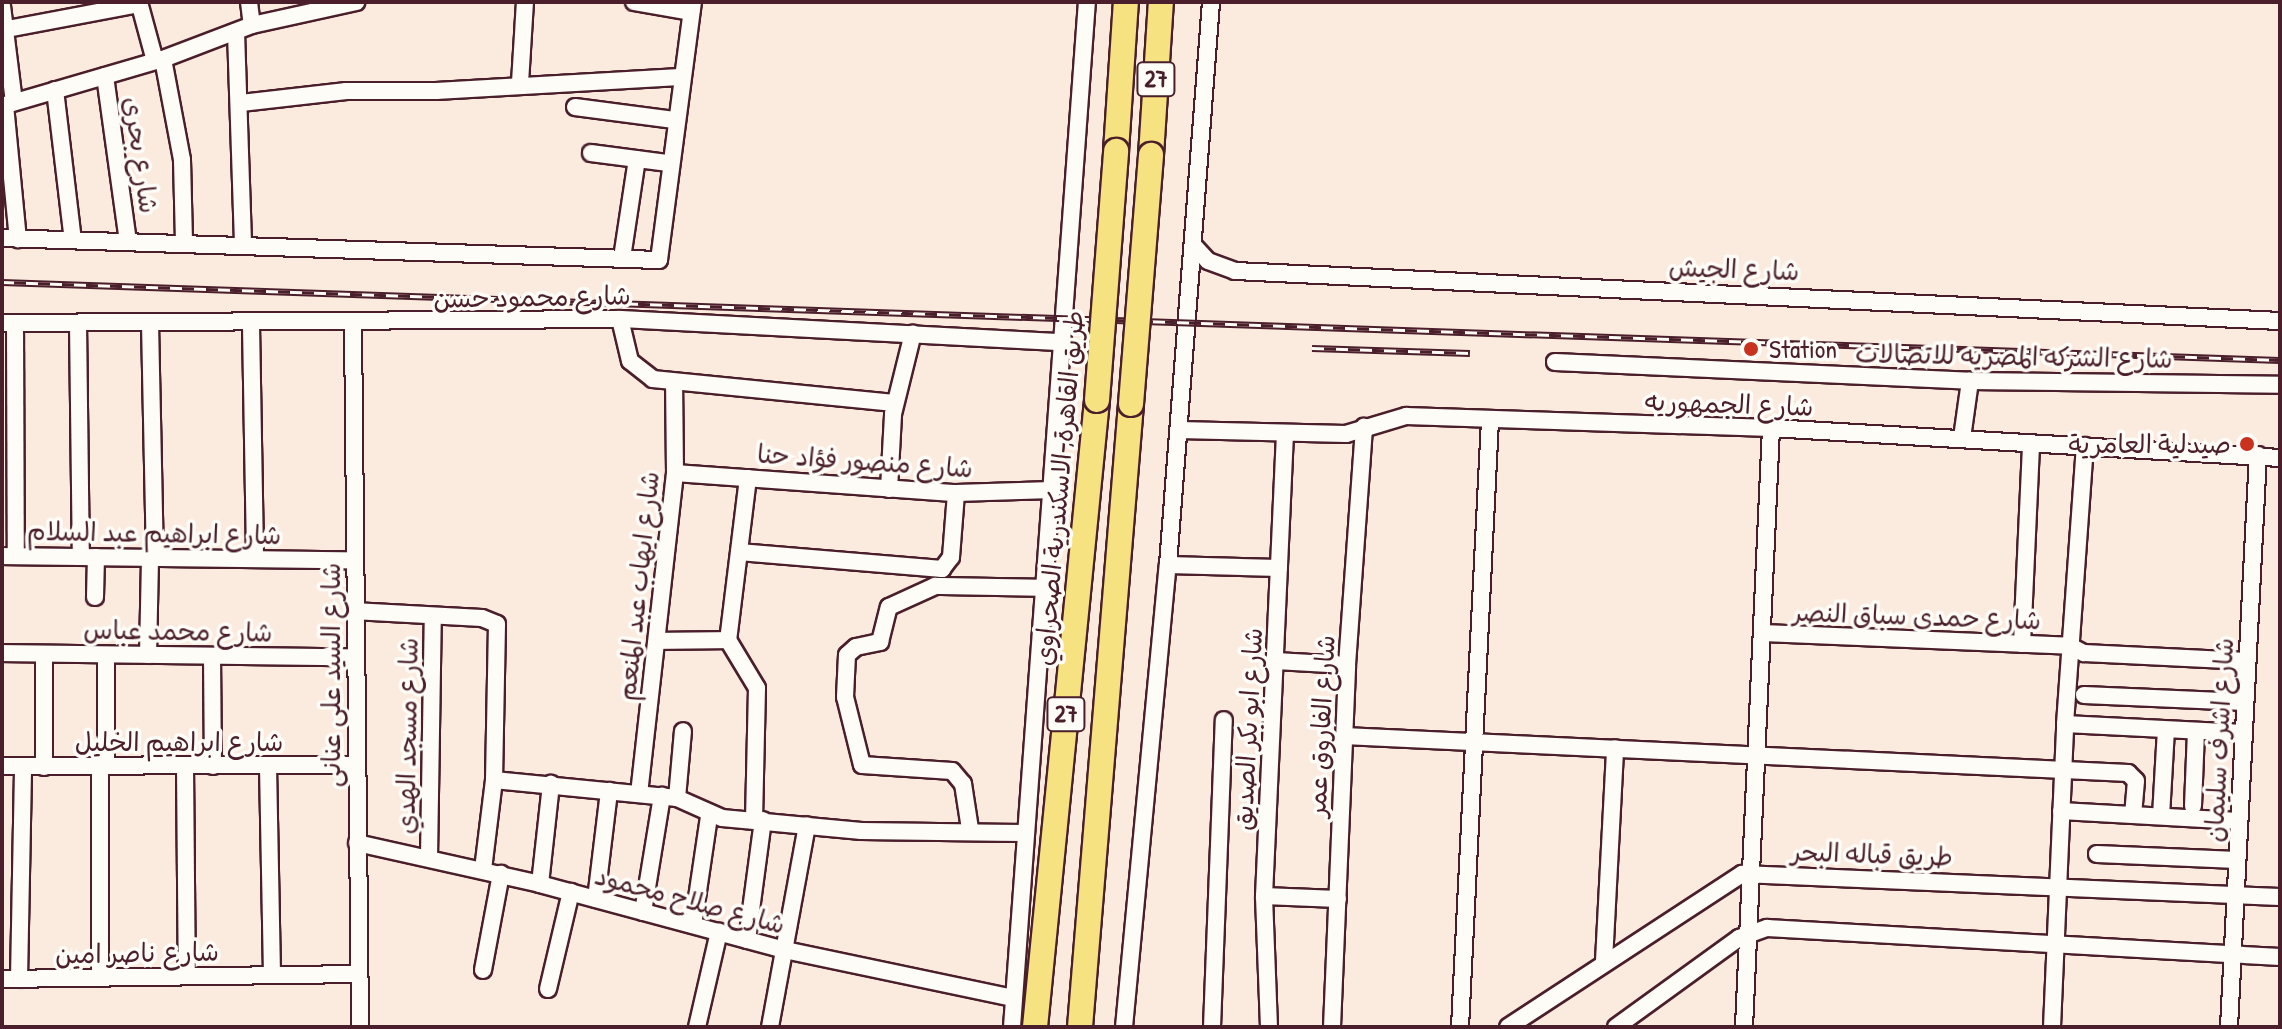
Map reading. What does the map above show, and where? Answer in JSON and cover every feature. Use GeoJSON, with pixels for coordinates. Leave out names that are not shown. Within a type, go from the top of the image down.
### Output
{"type":"FeatureCollection","features":[{"type":"Feature","properties":{"kind":"highway","name":"طريق القاهرة, الاسكندرية الصحراوي"},"geometry":{"type":"LineString","coordinates":[[1035,1027],[1097,400],[1126,2]]}},
{"type":"Feature","properties":{"kind":"highway","name":"27"},"geometry":{"type":"LineString","coordinates":[[1080,1027],[1161,2]]}},
{"type":"Feature","properties":{"kind":"street"},"geometry":{"type":"LineString","coordinates":[[249,2],[252,25]]}},
{"type":"Feature","properties":{"kind":"street"},"geometry":{"type":"LineString","coordinates":[[7,104],[159,60],[252,25],[357,2]]}},
{"type":"Feature","properties":{"kind":"street"},"geometry":{"type":"LineString","coordinates":[[520,83],[525,2]]}},
{"type":"Feature","properties":{"kind":"street"},"geometry":{"type":"LineString","coordinates":[[591,153],[668,163],[692,7],[634,2]]}},
{"type":"Feature","properties":{"kind":"street"},"geometry":{"type":"LineString","coordinates":[[1012,1027],[1087,2]]}},
{"type":"Feature","properties":{"kind":"street"},"geometry":{"type":"LineString","coordinates":[[1124,1027],[1195,247],[1211,2]]}},
{"type":"Feature","properties":{"kind":"street"},"geometry":{"type":"LineString","coordinates":[[3,30],[140,3],[159,60],[182,160],[184,242]]}},
{"type":"Feature","properties":{"kind":"street"},"geometry":{"type":"LineString","coordinates":[[2,6],[10,238]]}},
{"type":"Feature","properties":{"kind":"street"},"geometry":{"type":"LineString","coordinates":[[236,32],[241,103],[243,243]]}},
{"type":"Feature","properties":{"kind":"street","name":"شارع بحرى"},"geometry":{"type":"LineString","coordinates":[[105,76],[128,241]]}},
{"type":"Feature","properties":{"kind":"street"},"geometry":{"type":"LineString","coordinates":[[241,103],[346,91],[436,91],[520,83],[680,77]]}},
{"type":"Feature","properties":{"kind":"street"},"geometry":{"type":"LineString","coordinates":[[55,90],[73,240]]}},
{"type":"Feature","properties":{"kind":"street"},"geometry":{"type":"LineString","coordinates":[[575,107],[674,120]]}},
{"type":"Feature","properties":{"kind":"street"},"geometry":{"type":"LineString","coordinates":[[622,258],[637,159]]}},
{"type":"Feature","properties":{"kind":"street","name":"شارع محمود حسن"},"geometry":{"type":"LineString","coordinates":[[10,238],[243,243],[659,260],[668,163]]}},
{"type":"Feature","properties":{"kind":"street","name":"شارع الجيش"},"geometry":{"type":"LineString","coordinates":[[1195,247],[1208,261],[1235,271],[2280,321]]}},
{"type":"Feature","properties":{"kind":"street"},"geometry":{"type":"LineString","coordinates":[[620,319],[636,369],[674,382],[754,385],[810,397],[894,403]]}},
{"type":"Feature","properties":{"kind":"street","name":"شارع محمود حسن"},"geometry":{"type":"LineString","coordinates":[[8,323],[251,325],[620,319],[1063,342]]}},
{"type":"Feature","properties":{"kind":"street"},"geometry":{"type":"LineString","coordinates":[[8,323],[9,556]]}},
{"type":"Feature","properties":{"kind":"street"},"geometry":{"type":"LineString","coordinates":[[78,323],[89,557],[95,597]]}},
{"type":"Feature","properties":{"kind":"street"},"geometry":{"type":"LineString","coordinates":[[148,655],[152,558],[150,323]]}},
{"type":"Feature","properties":{"kind":"street","name":"شارع السيد على عنانى"},"geometry":{"type":"LineString","coordinates":[[353,323],[353,611],[360,1027]]}},
{"type":"Feature","properties":{"kind":"street"},"geometry":{"type":"LineString","coordinates":[[251,325],[255,559]]}},
{"type":"Feature","properties":{"kind":"street"},"geometry":{"type":"LineString","coordinates":[[889,489],[894,403],[913,333]]}},
{"type":"Feature","properties":{"kind":"street","name":"شارع الشركه المصريه للاتصالات"},"geometry":{"type":"LineString","coordinates":[[1555,362],[1970,381],[2280,385]]}},
{"type":"Feature","properties":{"kind":"street"},"geometry":{"type":"LineString","coordinates":[[1962,438],[1970,381]]}},
{"type":"Feature","properties":{"kind":"street","name":"شارع ايهاب عبد المنعم"},"geometry":{"type":"LineString","coordinates":[[639,794],[675,473],[674,382]]}},
{"type":"Feature","properties":{"kind":"street","name":"شارع الجمهوريه"},"geometry":{"type":"LineString","coordinates":[[1179,430],[1346,434],[1394,416],[1771,428],[2280,458]]}},
{"type":"Feature","properties":{"kind":"street"},"geometry":{"type":"LineString","coordinates":[[1460,1027],[1490,421]]}},
{"type":"Feature","properties":{"kind":"street","name":"شارع الفاروق عمر"},"geometry":{"type":"LineString","coordinates":[[1332,1027],[1347,665],[1364,427]]}},
{"type":"Feature","properties":{"kind":"street"},"geometry":{"type":"LineString","coordinates":[[1744,1027],[1771,428]]}},
{"type":"Feature","properties":{"kind":"street","name":"شارع ابو بكر الصديق"},"geometry":{"type":"LineString","coordinates":[[1269,1027],[1264,896],[1285,433]]}},
{"type":"Feature","properties":{"kind":"street"},"geometry":{"type":"LineString","coordinates":[[2022,644],[2031,443]]}},
{"type":"Feature","properties":{"kind":"street"},"geometry":{"type":"LineString","coordinates":[[2052,1027],[2065,724],[2085,446]]}},
{"type":"Feature","properties":{"kind":"street","name":"شارع اشرف سليمان"},"geometry":{"type":"LineString","coordinates":[[2229,1027],[2258,455]]}},
{"type":"Feature","properties":{"kind":"street","name":"شارع منصور فؤاد حنا"},"geometry":{"type":"LineString","coordinates":[[675,473],[956,493],[1052,490]]}},
{"type":"Feature","properties":{"kind":"street"},"geometry":{"type":"LineString","coordinates":[[747,940],[758,820],[757,688],[728,640],[748,478]]}},
{"type":"Feature","properties":{"kind":"street"},"geometry":{"type":"LineString","coordinates":[[739,552],[942,569],[951,557],[956,493]]}},
{"type":"Feature","properties":{"kind":"street","name":"شارع ابراهيم عبد السلام"},"geometry":{"type":"LineString","coordinates":[[9,556],[354,560]]}},
{"type":"Feature","properties":{"kind":"street"},"geometry":{"type":"LineString","coordinates":[[1168,565],[1279,568]]}},
{"type":"Feature","properties":{"kind":"street"},"geometry":{"type":"LineString","coordinates":[[970,829],[963,784],[952,771],[862,765],[857,728],[845,697],[847,655],[856,647],[880,642],[889,607],[935,586],[1045,588]]}},
{"type":"Feature","properties":{"kind":"street"},"geometry":{"type":"LineString","coordinates":[[353,611],[490,620],[500,630],[494,780],[483,870]]}},
{"type":"Feature","properties":{"kind":"street","name":"شارع مسجد الهدي"},"geometry":{"type":"LineString","coordinates":[[429,858],[433,616]]}},
{"type":"Feature","properties":{"kind":"street","name":"شارع حمدى سباق النصر"},"geometry":{"type":"LineString","coordinates":[[1763,633],[2070,646],[2084,653],[2247,661]]}},
{"type":"Feature","properties":{"kind":"street"},"geometry":{"type":"LineString","coordinates":[[658,641],[728,640]]}},
{"type":"Feature","properties":{"kind":"street","name":"شارع محمد عباس"},"geometry":{"type":"LineString","coordinates":[[2,653],[354,657]]}},
{"type":"Feature","properties":{"kind":"street"},"geometry":{"type":"LineString","coordinates":[[44,654],[44,767]]}},
{"type":"Feature","properties":{"kind":"street"},"geometry":{"type":"LineString","coordinates":[[100,977],[106,655]]}},
{"type":"Feature","properties":{"kind":"street"},"geometry":{"type":"LineString","coordinates":[[212,656],[213,766]]}},
{"type":"Feature","properties":{"kind":"street"},"geometry":{"type":"LineString","coordinates":[[1275,661],[1347,665]]}},
{"type":"Feature","properties":{"kind":"street"},"geometry":{"type":"LineString","coordinates":[[2084,695],[2245,702]]}},
{"type":"Feature","properties":{"kind":"street"},"geometry":{"type":"LineString","coordinates":[[1212,1027],[1224,720]]}},
{"type":"Feature","properties":{"kind":"street"},"geometry":{"type":"LineString","coordinates":[[2065,724],[2244,733]]}},
{"type":"Feature","properties":{"kind":"street"},"geometry":{"type":"LineString","coordinates":[[2161,816],[2166,730]]}},
{"type":"Feature","properties":{"kind":"street"},"geometry":{"type":"LineString","coordinates":[[643,912],[683,731]]}},
{"type":"Feature","properties":{"kind":"street"},"geometry":{"type":"LineString","coordinates":[[2193,806],[2196,731]]}},
{"type":"Feature","properties":{"kind":"street"},"geometry":{"type":"LineString","coordinates":[[1344,736],[2063,768],[2132,774],[2136,781],[2133,815]]}},
{"type":"Feature","properties":{"kind":"street"},"geometry":{"type":"LineString","coordinates":[[1604,961],[1615,748]]}},
{"type":"Feature","properties":{"kind":"street","name":"شارع ابراهيم الخليل"},"geometry":{"type":"LineString","coordinates":[[2,766],[356,765]]}},
{"type":"Feature","properties":{"kind":"street"},"geometry":{"type":"LineString","coordinates":[[10,979],[23,766]]}},
{"type":"Feature","properties":{"kind":"street"},"geometry":{"type":"LineString","coordinates":[[185,766],[187,976]]}},
{"type":"Feature","properties":{"kind":"street"},"geometry":{"type":"LineString","coordinates":[[268,766],[272,975]]}},
{"type":"Feature","properties":{"kind":"street"},"geometry":{"type":"LineString","coordinates":[[494,780],[669,797],[709,816],[861,831],[970,829],[1026,833]]}},
{"type":"Feature","properties":{"kind":"street"},"geometry":{"type":"LineString","coordinates":[[540,884],[551,784]]}},
{"type":"Feature","properties":{"kind":"street"},"geometry":{"type":"LineString","coordinates":[[596,899],[609,791]]}},
{"type":"Feature","properties":{"kind":"street"},"geometry":{"type":"LineString","coordinates":[[2061,811],[2239,821]]}},
{"type":"Feature","properties":{"kind":"street"},"geometry":{"type":"LineString","coordinates":[[693,925],[709,816]]}},
{"type":"Feature","properties":{"kind":"street"},"geometry":{"type":"LineString","coordinates":[[770,1027],[807,825]]}},
{"type":"Feature","properties":{"kind":"street","name":"شارع صلاح محمود"},"geometry":{"type":"LineString","coordinates":[[357,843],[501,874],[785,950],[1013,998]]}},
{"type":"Feature","properties":{"kind":"street"},"geometry":{"type":"LineString","coordinates":[[2097,854],[2237,860]]}},
{"type":"Feature","properties":{"kind":"street","name":"طريق قباله البحر"},"geometry":{"type":"LineString","coordinates":[[1508,1027],[1724,882],[1752,873],[2280,897]]}},
{"type":"Feature","properties":{"kind":"street"},"geometry":{"type":"LineString","coordinates":[[483,970],[501,874]]}},
{"type":"Feature","properties":{"kind":"street"},"geometry":{"type":"LineString","coordinates":[[548,989],[571,892]]}},
{"type":"Feature","properties":{"kind":"street"},"geometry":{"type":"LineString","coordinates":[[1264,896],[1338,899]]}},
{"type":"Feature","properties":{"kind":"street"},"geometry":{"type":"LineString","coordinates":[[1616,1027],[1748,933],[1767,928],[2280,957]]}},
{"type":"Feature","properties":{"kind":"street"},"geometry":{"type":"LineString","coordinates":[[697,1027],[719,932]]}},
{"type":"Feature","properties":{"kind":"street","name":"شارع ناصر امين"},"geometry":{"type":"LineString","coordinates":[[10,979],[359,974]]}},
{"type":"Feature","properties":{"kind":"railway"},"geometry":{"type":"LineString","coordinates":[[2,282],[2280,360]]}},
{"type":"Feature","properties":{"kind":"railway"},"geometry":{"type":"LineString","coordinates":[[1312,348],[1470,353]]}},
{"type":"Feature","properties":{"kind":"place","name":"Station"},"geometry":{"type":"Point","coordinates":[1751,349]}},
{"type":"Feature","properties":{"kind":"place","name":"صيدلية العامرية"},"geometry":{"type":"Point","coordinates":[2247,444]}}]}
